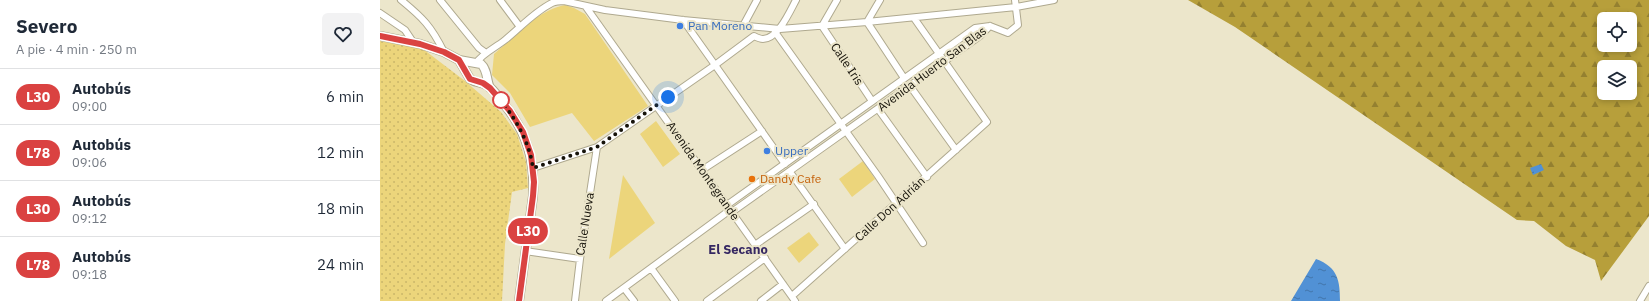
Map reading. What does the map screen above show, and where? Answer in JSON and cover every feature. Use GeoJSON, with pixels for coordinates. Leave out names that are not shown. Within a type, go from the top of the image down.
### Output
{"type":"FeatureCollection","features":[{"type":"Feature","properties":{"kind":"main road"},"geometry":{"type":"LineString","coordinates":[[380,36],[413,42],[444,52],[459,60],[481,64],[486,72],[490,88]]}},
{"type":"Feature","properties":{"kind":"main road"},"geometry":{"type":"LineString","coordinates":[[459,60],[470,79],[490,88],[510,111],[523,132],[531,155],[533,168],[533,196],[519,301]]}},
{"type":"Feature","properties":{"kind":"main road"},"geometry":{"type":"LineString","coordinates":[[467,73],[469,67],[475,63]]}},
{"type":"Feature","properties":{"kind":"main road"},"geometry":{"type":"LineString","coordinates":[[477,82],[482,80],[486,72]]}},
{"type":"Feature","properties":{"kind":"street"},"geometry":{"type":"LineString","coordinates":[[401,0],[422,18],[435,32],[444,52]]}},
{"type":"Feature","properties":{"kind":"street"},"geometry":{"type":"LineString","coordinates":[[440,0],[485,54],[486,72]]}},
{"type":"Feature","properties":{"kind":"street"},"geometry":{"type":"LineString","coordinates":[[500,0],[520,27]]}},
{"type":"Feature","properties":{"kind":"street"},"geometry":{"type":"LineString","coordinates":[[743,26],[757,0]]}},
{"type":"Feature","properties":{"kind":"street"},"geometry":{"type":"LineString","coordinates":[[533,168],[597,147],[754,36],[762,39],[769,38],[778,30],[796,0]]}},
{"type":"Feature","properties":{"kind":"street"},"geometry":{"type":"LineString","coordinates":[[822,26],[837,0]]}},
{"type":"Feature","properties":{"kind":"street"},"geometry":{"type":"LineString","coordinates":[[867,22],[880,0]]}},
{"type":"Feature","properties":{"kind":"street"},"geometry":{"type":"LineString","coordinates":[[990,26],[1008,33],[1018,25],[1015,0]]}},
{"type":"Feature","properties":{"kind":"street"},"geometry":{"type":"LineString","coordinates":[[475,63],[482,55],[520,27],[546,3],[554,2],[564,1],[586,7],[684,20],[778,30],[1016,7],[1054,0]]}},
{"type":"Feature","properties":{"kind":"street","name":"Avenida Montegrande"},"geometry":{"type":"LineString","coordinates":[[586,7],[794,299]]}},
{"type":"Feature","properties":{"kind":"street"},"geometry":{"type":"LineString","coordinates":[[380,13],[405,30],[413,42]]}},
{"type":"Feature","properties":{"kind":"street"},"geometry":{"type":"LineString","coordinates":[[914,18],[944,62]]}},
{"type":"Feature","properties":{"kind":"street"},"geometry":{"type":"LineString","coordinates":[[684,20],[785,164]]}},
{"type":"Feature","properties":{"kind":"street"},"geometry":{"type":"LineString","coordinates":[[867,22],[904,78]]}},
{"type":"Feature","properties":{"kind":"street","name":"Calle Iris"},"geometry":{"type":"LineString","coordinates":[[822,26],[872,101]]}},
{"type":"Feature","properties":{"kind":"street","name":"Avenida Huerto San Blas"},"geometry":{"type":"LineString","coordinates":[[606,301],[730,209],[785,164],[904,78],[975,28],[990,26]]}},
{"type":"Feature","properties":{"kind":"street","name":"Avenida Huerto San Blas"},"geometry":{"type":"LineString","coordinates":[[730,209],[790,172],[980,36],[990,26]]}},
{"type":"Feature","properties":{"kind":"street"},"geometry":{"type":"LineString","coordinates":[[778,30],[840,124],[923,243]]}},
{"type":"Feature","properties":{"kind":"street","name":"Calle Don Adrián"},"geometry":{"type":"LineString","coordinates":[[794,299],[845,249],[987,122],[944,62]]}},
{"type":"Feature","properties":{"kind":"street"},"geometry":{"type":"LineString","coordinates":[[910,86],[956,150]]}},
{"type":"Feature","properties":{"kind":"street"},"geometry":{"type":"LineString","coordinates":[[878,109],[927,177]]}},
{"type":"Feature","properties":{"kind":"street"},"geometry":{"type":"LineString","coordinates":[[702,170],[762,131]]}},
{"type":"Feature","properties":{"kind":"street","name":"Calle Nueva"},"geometry":{"type":"LineString","coordinates":[[575,301],[597,147]]}},
{"type":"Feature","properties":{"kind":"street"},"geometry":{"type":"LineString","coordinates":[[790,172],[845,249]]}},
{"type":"Feature","properties":{"kind":"street"},"geometry":{"type":"LineString","coordinates":[[755,245],[814,204]]}},
{"type":"Feature","properties":{"kind":"street"},"geometry":{"type":"LineString","coordinates":[[525,252],[580,259]]}},
{"type":"Feature","properties":{"kind":"street"},"geometry":{"type":"LineString","coordinates":[[708,301],[765,258]]}},
{"type":"Feature","properties":{"kind":"street"},"geometry":{"type":"LineString","coordinates":[[650,268],[675,301]]}},
{"type":"Feature","properties":{"kind":"street"},"geometry":{"type":"LineString","coordinates":[[761,301],[783,284]]}},
{"type":"Feature","properties":{"kind":"street"},"geometry":{"type":"LineString","coordinates":[[1640,301],[1648,293],[1649,286]]}},
{"type":"Feature","properties":{"kind":"street"},"geometry":{"type":"LineString","coordinates":[[624,288],[634,301]]}},
{"type":"Feature","properties":{"kind":"shaded area"},"geometry":{"type":"Polygon","coordinates":[[[565,5],[585,14],[648,106],[594,141],[572,113],[530,127],[510,93],[492,75],[494,54],[535,18],[554,8],[565,5]]]}},
{"type":"Feature","properties":{"kind":"shaded area"},"geometry":{"type":"Polygon","coordinates":[[[380,41],[423,49],[465,81],[501,112],[517,134],[526,162],[528,188],[512,192],[505,244],[502,301],[380,301],[380,41]]]}},
{"type":"Feature","properties":{"kind":"shaded area"},"geometry":{"type":"Polygon","coordinates":[[[656,121],[680,154],[663,167],[640,134],[656,121]]]}},
{"type":"Feature","properties":{"kind":"shaded area"},"geometry":{"type":"Polygon","coordinates":[[[863,161],[875,179],[852,197],[839,179],[863,161]]]}},
{"type":"Feature","properties":{"kind":"shaded area"},"geometry":{"type":"Polygon","coordinates":[[[623,175],[655,223],[609,259],[623,175]]]}},
{"type":"Feature","properties":{"kind":"shaded area"},"geometry":{"type":"Polygon","coordinates":[[[809,232],[819,245],[799,263],[787,248],[809,232]]]}},
{"type":"Feature","properties":{"kind":"green space"},"geometry":{"type":"Polygon","coordinates":[[[1188,0],[1649,0],[1649,216],[1601,281],[1595,260],[1566,246],[1534,221],[1517,220],[1235,27],[1188,0]]]}},
{"type":"Feature","properties":{"kind":"water"},"geometry":{"type":"Polygon","coordinates":[[[1541,164],[1544,170],[1533,175],[1530,168],[1541,164]]]}},
{"type":"Feature","properties":{"kind":"water"},"geometry":{"type":"Polygon","coordinates":[[[1316,259],[1329,266],[1336,276],[1339,287],[1340,301],[1291,301],[1316,259]]]}},
{"type":"Feature","properties":{"kind":"bus line","name":"L30"},"geometry":{"type":"LineString","coordinates":[[380,36],[413,42],[434,48],[459,60],[472,81],[483,83],[490,88],[510,111],[523,132],[531,155],[534,182],[519,301]]}},
{"type":"Feature","properties":{"kind":"place","name":"Pan Moreno"},"geometry":{"type":"Point","coordinates":[680,26]}},
{"type":"Feature","properties":{"kind":"place","name":"Upper"},"geometry":{"type":"Point","coordinates":[767,151]}},
{"type":"Feature","properties":{"kind":"place","name":"Dandy Cafe"},"geometry":{"type":"Point","coordinates":[752,179]}},
{"type":"Feature","properties":{"kind":"district","name":"El Secano"},"geometry":{"type":"Point","coordinates":[738,249]}},
{"type":"Feature","properties":{"kind":"route"},"geometry":{"type":"LineString","coordinates":[[501,100],[523,132],[528,144],[533,168],[597,147],[668,97]]}}]}
